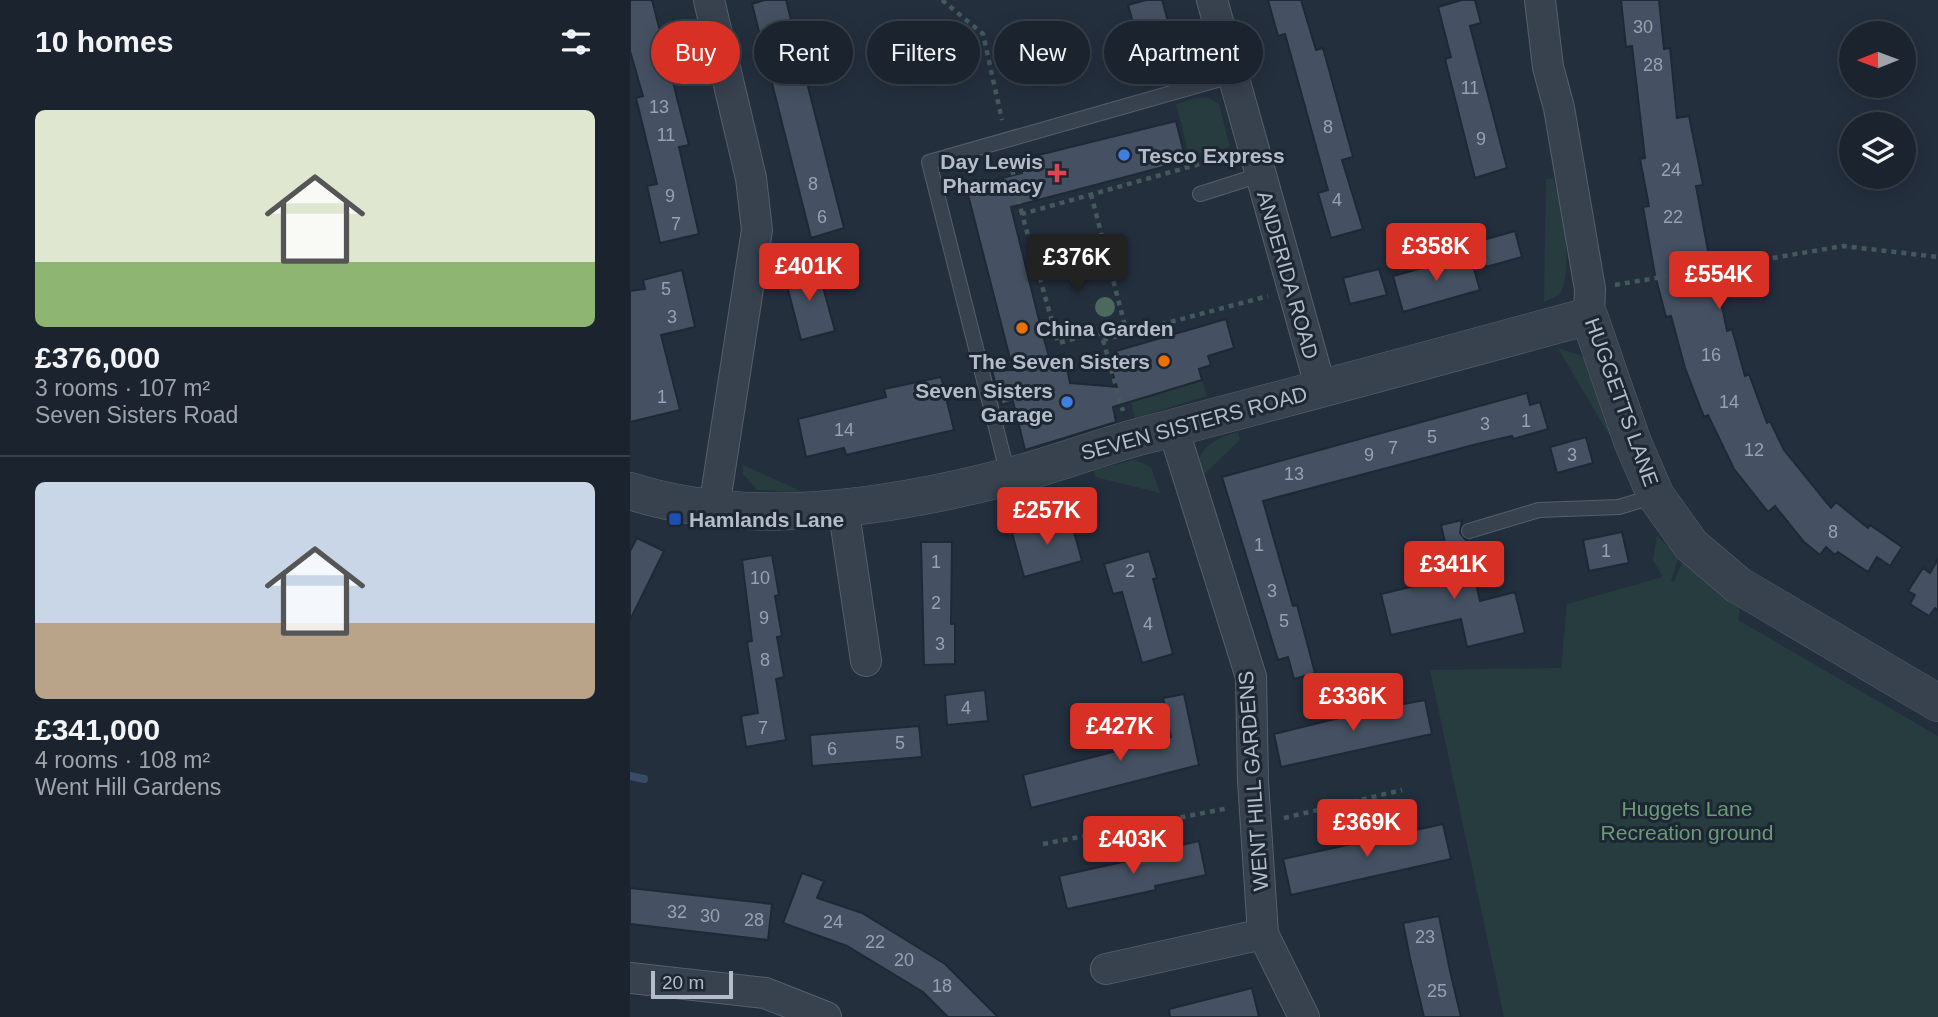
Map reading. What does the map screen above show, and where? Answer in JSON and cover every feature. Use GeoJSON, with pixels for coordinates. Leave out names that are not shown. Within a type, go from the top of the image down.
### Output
{"type":"FeatureCollection","features":[{"type":"Feature","properties":{"kind":"street"},"geometry":{"type":"LineString","coordinates":[[709,0],[751,178],[757,230],[714,508]]}},
{"type":"Feature","properties":{"kind":"street","name":"ANDERIDA ROAD"},"geometry":{"type":"LineString","coordinates":[[1212,0],[1217,21]]}},
{"type":"Feature","properties":{"kind":"street","name":"HUGGETTS LANE"},"geometry":{"type":"LineString","coordinates":[[1540,0],[1548,67],[1559,108],[1589,303],[1633,443],[1656,496],[1691,545],[1738,585],[1938,703]]}},
{"type":"Feature","properties":{"kind":"street","name":"ANDERIDA ROAD"},"geometry":{"type":"LineString","coordinates":[[1233,84],[1321,389]]}},
{"type":"Feature","properties":{"kind":"street","name":"SEVEN SISTERS ROAD"},"geometry":{"type":"LineString","coordinates":[[630,491],[714,508],[776,511],[931,495],[1009,477],[1131,439],[1321,389],[1589,303]]}},
{"type":"Feature","properties":{"kind":"street","name":"WENT HILL GARDENS"},"geometry":{"type":"LineString","coordinates":[[1173,428],[1251,677],[1255,814],[1263,934],[1304,1017]]}},
{"type":"Feature","properties":{"kind":"street"},"geometry":{"type":"LineString","coordinates":[[843,506],[866,661]]}},
{"type":"Feature","properties":{"kind":"street"},"geometry":{"type":"LineString","coordinates":[[1106,969],[1263,934]]}},
{"type":"Feature","properties":{"kind":"street"},"geometry":{"type":"LineString","coordinates":[[630,978],[765,993],[825,1017]]}},
{"type":"Feature","properties":{"kind":"lane"},"geometry":{"type":"LineString","coordinates":[[1009,477],[929,162],[1203,84]]}},
{"type":"Feature","properties":{"kind":"lane"},"geometry":{"type":"LineString","coordinates":[[1199,194],[1256,162]]}},
{"type":"Feature","properties":{"kind":"lane"},"geometry":{"type":"LineString","coordinates":[[1469,531],[1539,510],[1619,507],[1656,496]]}},
{"type":"Feature","properties":{"kind":"path"},"geometry":{"type":"LineString","coordinates":[[942,0],[983,34],[1022,214],[1058,343],[1100,332],[1131,439]]}},
{"type":"Feature","properties":{"kind":"path"},"geometry":{"type":"LineString","coordinates":[[1022,214],[1091,194],[1256,162]]}},
{"type":"Feature","properties":{"kind":"path"},"geometry":{"type":"LineString","coordinates":[[1091,194],[1127,334]]}},
{"type":"Feature","properties":{"kind":"path"},"geometry":{"type":"LineString","coordinates":[[1589,303],[1843,246],[1938,257]]}},
{"type":"Feature","properties":{"kind":"path"},"geometry":{"type":"LineString","coordinates":[[1103,340],[1293,290]]}},
{"type":"Feature","properties":{"kind":"path"},"geometry":{"type":"LineString","coordinates":[[1043,844],[1402,790]]}},
{"type":"Feature","properties":{"kind":"green space"},"geometry":{"type":"Polygon","coordinates":[[[1195,98],[1208,98],[1219,104],[1230,147],[1190,158],[1176,104],[1195,98]]]}},
{"type":"Feature","properties":{"kind":"green space"},"geometry":{"type":"Polygon","coordinates":[[[1553,178],[1563,220],[1566,271],[1559,295],[1544,302],[1546,179],[1553,178]]]}},
{"type":"Feature","properties":{"kind":"green space"},"geometry":{"type":"Polygon","coordinates":[[[1558,348],[1580,355],[1587,362],[1615,432],[1609,435],[1558,348]]]}},
{"type":"Feature","properties":{"kind":"green space"},"geometry":{"type":"Polygon","coordinates":[[[1202,380],[1207,396],[1135,418],[1131,402],[1202,380]]]}},
{"type":"Feature","properties":{"kind":"green space"},"geometry":{"type":"Polygon","coordinates":[[[1238,432],[1240,440],[1200,478],[1198,468],[1202,453],[1214,442],[1238,432]]]}},
{"type":"Feature","properties":{"kind":"green space"},"geometry":{"type":"Polygon","coordinates":[[[1134,460],[1151,467],[1160,493],[1095,477],[1094,470],[1134,460]]]}},
{"type":"Feature","properties":{"kind":"green space"},"geometry":{"type":"Polygon","coordinates":[[[743,465],[803,492],[757,490],[743,474],[743,465]]]}},
{"type":"Feature","properties":{"kind":"green space","name":"Huggets Lane Recreation ground"},"geometry":{"type":"Polygon","coordinates":[[[1657,536],[1679,556],[1671,581],[1674,582],[1683,560],[1740,607],[1738,620],[1938,736],[1938,1017],[1504,1017],[1430,670],[1561,668],[1567,604],[1663,577],[1653,560],[1657,536]]]}},
{"type":"Feature","properties":{"kind":"building"},"geometry":{"type":"Polygon","coordinates":[[[630,0],[652,0],[657,21],[651,21],[651,84],[673,84],[689,145],[679,147],[699,234],[660,243],[647,186],[657,184],[636,98],[643,96],[630,51],[630,0]]]}},
{"type":"Feature","properties":{"kind":"building"},"geometry":{"type":"Polygon","coordinates":[[[765,0],[786,0],[791,21],[756,21],[752,4],[765,0]]]}},
{"type":"Feature","properties":{"kind":"building"},"geometry":{"type":"Polygon","coordinates":[[[1146,0],[1162,0],[1168,21],[1132,21],[1128,5],[1146,0]]]}},
{"type":"Feature","properties":{"kind":"building"},"geometry":{"type":"Polygon","coordinates":[[[1268,0],[1301,0],[1316,50],[1323,48],[1353,157],[1342,160],[1363,229],[1331,238],[1318,193],[1328,190],[1285,34],[1278,36],[1268,0]]]}},
{"type":"Feature","properties":{"kind":"building"},"geometry":{"type":"Polygon","coordinates":[[[1462,0],[1475,0],[1481,23],[1470,26],[1507,168],[1475,178],[1445,59],[1451,57],[1438,7],[1462,0]]]}},
{"type":"Feature","properties":{"kind":"building"},"geometry":{"type":"Polygon","coordinates":[[[1621,0],[1659,0],[1664,49],[1670,48],[1677,118],[1689,116],[1703,185],[1696,186],[1714,283],[1717,282],[1727,331],[1732,329],[1745,376],[1749,374],[1767,423],[1770,421],[1784,450],[1831,508],[1836,502],[1868,528],[1870,525],[1902,547],[1890,566],[1877,557],[1868,572],[1838,552],[1835,555],[1826,547],[1820,555],[1804,542],[1775,506],[1768,512],[1734,469],[1708,415],[1704,417],[1685,368],[1671,316],[1666,317],[1655,275],[1643,207],[1649,206],[1640,159],[1645,158],[1632,46],[1626,47],[1621,0]]]}},
{"type":"Feature","properties":{"kind":"building"},"geometry":{"type":"Polygon","coordinates":[[[772,84],[807,84],[844,228],[811,238],[772,84]]]}},
{"type":"Feature","properties":{"kind":"building"},"geometry":{"type":"Polygon","coordinates":[[[1176,121],[1186,161],[1011,207],[1042,332],[1050,360],[1064,353],[1070,383],[1117,387],[1112,371],[1121,368],[1116,351],[1226,319],[1234,348],[1208,356],[1211,365],[1199,369],[1202,380],[1113,407],[1116,422],[1025,450],[1013,401],[1002,405],[992,371],[1013,370],[966,187],[1022,173],[1018,160],[1176,121]]]}},
{"type":"Feature","properties":{"kind":"building"},"geometry":{"type":"Polygon","coordinates":[[[1515,231],[1522,257],[1486,267],[1479,241],[1515,231]]]}},
{"type":"Feature","properties":{"kind":"building"},"geometry":{"type":"Polygon","coordinates":[[[1470,255],[1480,290],[1403,312],[1393,276],[1470,255]]]}},
{"type":"Feature","properties":{"kind":"building"},"geometry":{"type":"Polygon","coordinates":[[[817,265],[835,331],[801,340],[784,274],[817,265]]]}},
{"type":"Feature","properties":{"kind":"building"},"geometry":{"type":"Polygon","coordinates":[[[1379,269],[1387,295],[1350,304],[1343,278],[1379,269]]]}},
{"type":"Feature","properties":{"kind":"building"},"geometry":{"type":"Polygon","coordinates":[[[682,270],[695,327],[661,335],[680,410],[630,422],[630,291],[645,289],[643,280],[682,270]]]}},
{"type":"Feature","properties":{"kind":"building"},"geometry":{"type":"Polygon","coordinates":[[[941,377],[954,430],[846,455],[844,448],[806,457],[798,419],[886,397],[884,389],[941,377]]]}},
{"type":"Feature","properties":{"kind":"building"},"geometry":{"type":"Polygon","coordinates":[[[1527,393],[1530,405],[1540,402],[1548,429],[1513,439],[1512,436],[1477,444],[1263,501],[1293,606],[1297,605],[1315,673],[1294,679],[1288,657],[1278,660],[1222,477],[1527,393]]]}},
{"type":"Feature","properties":{"kind":"building"},"geometry":{"type":"Polygon","coordinates":[[[1586,437],[1593,463],[1557,473],[1550,447],[1586,437]]]}},
{"type":"Feature","properties":{"kind":"building"},"geometry":{"type":"Polygon","coordinates":[[[1070,517],[1082,561],[1024,577],[1012,533],[1070,517]]]}},
{"type":"Feature","properties":{"kind":"building"},"geometry":{"type":"Polygon","coordinates":[[[1462,520],[1460,533],[1466,540],[1480,601],[1515,592],[1525,633],[1467,647],[1461,619],[1391,635],[1381,594],[1453,577],[1441,525],[1462,520]]]}},
{"type":"Feature","properties":{"kind":"building"},"geometry":{"type":"Polygon","coordinates":[[[1622,532],[1629,563],[1589,571],[1583,540],[1622,532]]]}},
{"type":"Feature","properties":{"kind":"building"},"geometry":{"type":"Polygon","coordinates":[[[637,538],[664,551],[630,620],[630,551],[637,538]]]}},
{"type":"Feature","properties":{"kind":"building"},"geometry":{"type":"Polygon","coordinates":[[[921,542],[952,542],[951,624],[955,624],[955,664],[924,665],[921,542]]]}},
{"type":"Feature","properties":{"kind":"building"},"geometry":{"type":"Polygon","coordinates":[[[1149,551],[1157,578],[1153,579],[1173,654],[1142,663],[1122,592],[1113,594],[1104,564],[1149,551]]]}},
{"type":"Feature","properties":{"kind":"building"},"geometry":{"type":"Polygon","coordinates":[[[772,555],[782,636],[777,637],[784,677],[776,679],[786,740],[746,747],[741,716],[758,713],[747,642],[752,641],[742,560],[772,555]]]}},
{"type":"Feature","properties":{"kind":"building"},"geometry":{"type":"Polygon","coordinates":[[[1938,559],[1938,610],[1935,608],[1929,616],[1910,604],[1915,595],[1908,591],[1923,568],[1930,573],[1938,559]]]}},
{"type":"Feature","properties":{"kind":"building"},"geometry":{"type":"Polygon","coordinates":[[[985,690],[988,721],[947,725],[945,695],[985,690]]]}},
{"type":"Feature","properties":{"kind":"building"},"geometry":{"type":"Polygon","coordinates":[[[1184,694],[1199,765],[1031,808],[1023,775],[1171,737],[1163,698],[1184,694]]]}},
{"type":"Feature","properties":{"kind":"building"},"geometry":{"type":"Polygon","coordinates":[[[1425,700],[1432,734],[1281,767],[1274,734],[1425,700]]]}},
{"type":"Feature","properties":{"kind":"building"},"geometry":{"type":"Polygon","coordinates":[[[919,726],[922,757],[812,766],[810,735],[919,726]]]}},
{"type":"Feature","properties":{"kind":"building"},"geometry":{"type":"Polygon","coordinates":[[[1443,824],[1451,859],[1291,895],[1283,859],[1443,824]]]}},
{"type":"Feature","properties":{"kind":"building"},"geometry":{"type":"Polygon","coordinates":[[[1199,841],[1206,875],[1155,886],[1156,890],[1067,909],[1059,876],[1159,854],[1159,850],[1199,841]]]}},
{"type":"Feature","properties":{"kind":"building"},"geometry":{"type":"Polygon","coordinates":[[[802,873],[824,881],[817,898],[862,913],[945,964],[998,1017],[948,1017],[923,992],[847,946],[783,923],[802,873]]]}},
{"type":"Feature","properties":{"kind":"building"},"geometry":{"type":"Polygon","coordinates":[[[630,888],[772,904],[768,940],[630,924],[630,888]]]}},
{"type":"Feature","properties":{"kind":"building"},"geometry":{"type":"Polygon","coordinates":[[[1439,916],[1461,1017],[1424,1017],[1410,958],[1403,923],[1439,916]]]}},
{"type":"Feature","properties":{"kind":"building"},"geometry":{"type":"Polygon","coordinates":[[[1252,988],[1259,1017],[1170,1017],[1169,1009],[1252,988]]]}},
{"type":"Feature","properties":{"kind":"waterway"},"geometry":{"type":"LineString","coordinates":[[630,776],[644,779]]}},
{"type":"Feature","properties":{"kind":"place","name":"Tesco Express"},"geometry":{"type":"Point","coordinates":[1124,155]}},
{"type":"Feature","properties":{"kind":"place","name":"Day Lewis Pharmacy"},"geometry":{"type":"Point","coordinates":[1057,173]}},
{"type":"Feature","properties":{"kind":"place","name":"China Garden"},"geometry":{"type":"Point","coordinates":[1022,328]}},
{"type":"Feature","properties":{"kind":"place","name":"The Seven Sisters"},"geometry":{"type":"Point","coordinates":[1164,361]}},
{"type":"Feature","properties":{"kind":"place","name":"Seven Sisters Garage"},"geometry":{"type":"Point","coordinates":[1067,402]}},
{"type":"Feature","properties":{"kind":"place","name":"Hamlands Lane"},"geometry":{"type":"Point","coordinates":[675,519]}}]}
